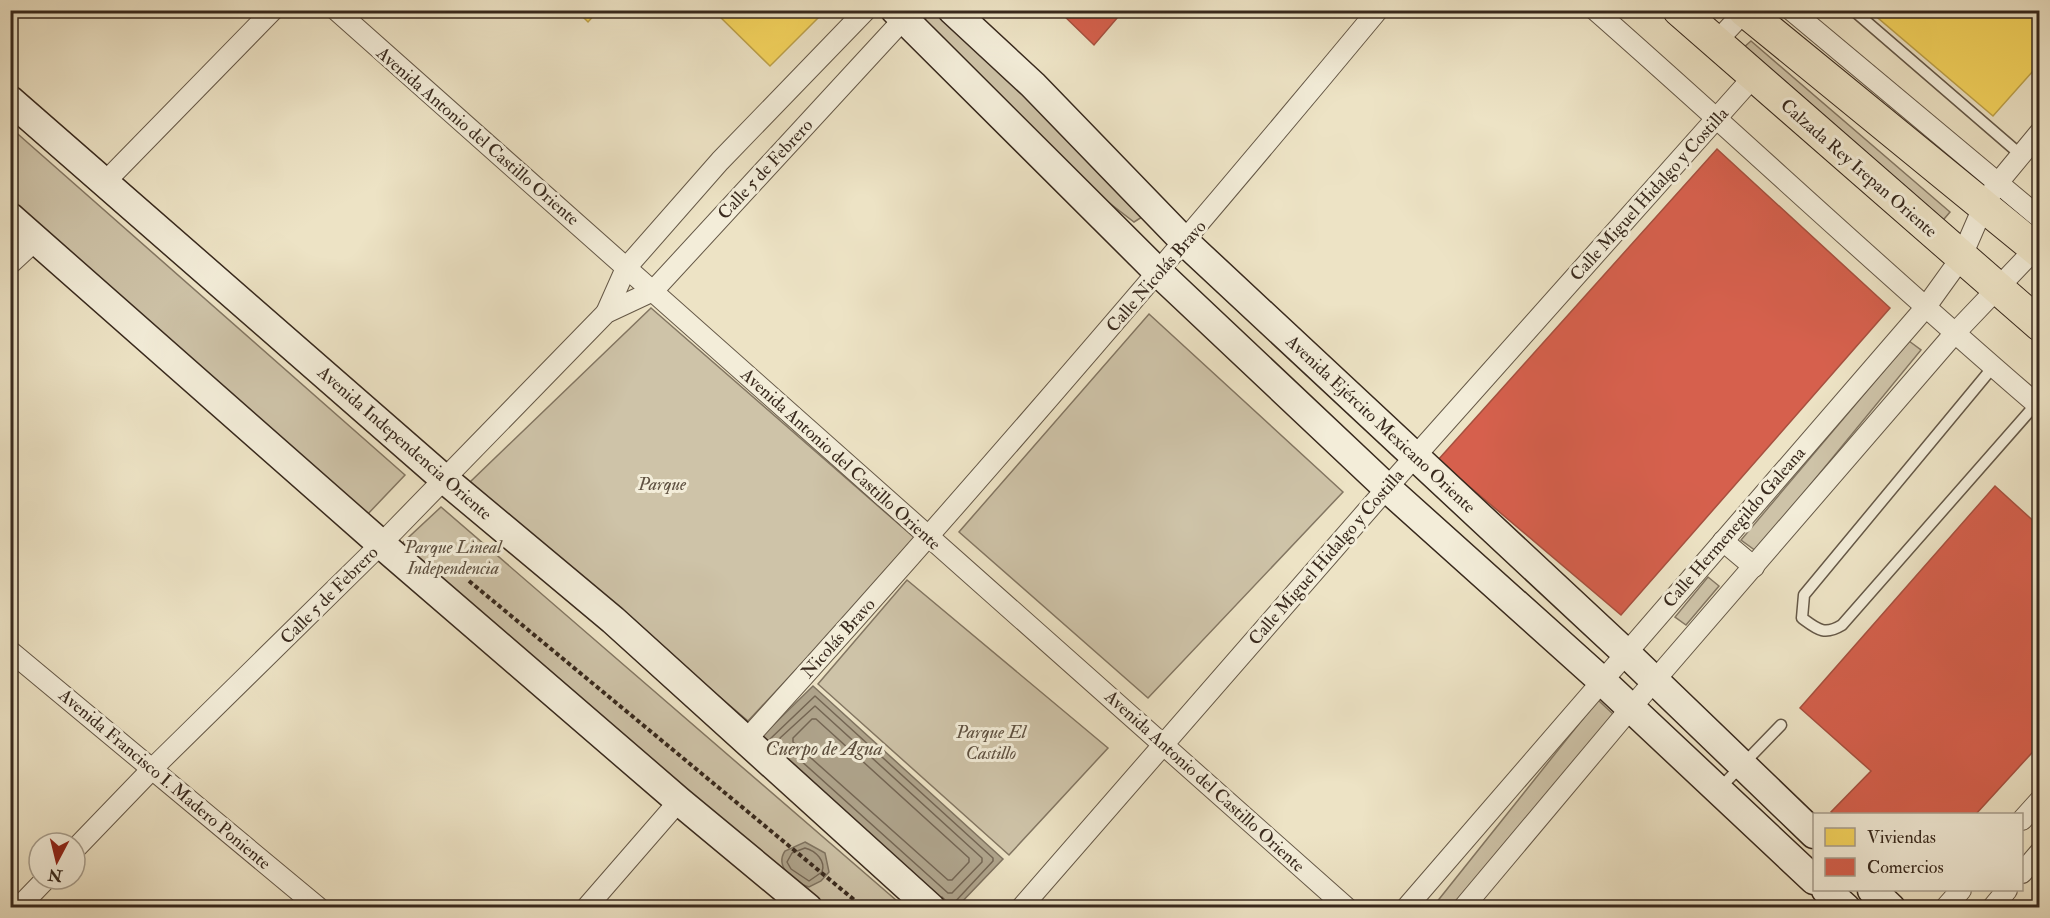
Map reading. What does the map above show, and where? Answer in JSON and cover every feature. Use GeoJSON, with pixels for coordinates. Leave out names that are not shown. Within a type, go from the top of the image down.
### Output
{"type":"FeatureCollection","features":[{"type":"Feature","properties":{"kind":"main road","name":"Calzada Rey Irepan Oriente"},"geometry":{"type":"LineString","coordinates":[[1679,10],[2040,325]]}},
{"type":"Feature","properties":{"kind":"main road"},"geometry":{"type":"LineString","coordinates":[[1745,11],[1991,194],[2038,251]]}},
{"type":"Feature","properties":{"kind":"street"},"geometry":{"type":"LineString","coordinates":[[106,181],[273,10]]}},
{"type":"Feature","properties":{"kind":"street","name":"Avenida Antonio del Castillo Oriente"},"geometry":{"type":"LineString","coordinates":[[336,10],[1347,908]]}},
{"type":"Feature","properties":{"kind":"street","name":"Calle 5 de Febrero"},"geometry":{"type":"LineString","coordinates":[[606,313],[626,267],[720,161],[867,10]]}},
{"type":"Feature","properties":{"kind":"street","name":"Avenida Ejército Mexicano Oriente"},"geometry":{"type":"LineString","coordinates":[[952,10],[1033,85],[1185,242],[1626,653],[1813,832]]}},
{"type":"Feature","properties":{"kind":"street","name":"Calle Nicolás Bravo"},"geometry":{"type":"LineString","coordinates":[[929,537],[1159,273],[1378,10]]}},
{"type":"Feature","properties":{"kind":"street"},"geometry":{"type":"LineString","coordinates":[[1595,10],[1954,334],[2038,406]]}},
{"type":"Feature","properties":{"kind":"street"},"geometry":{"type":"LineString","coordinates":[[1791,10],[1991,194],[2040,218]]}},
{"type":"Feature","properties":{"kind":"street"},"geometry":{"type":"LineString","coordinates":[[1715,43],[1745,11]]}},
{"type":"Feature","properties":{"kind":"street"},"geometry":{"type":"LineString","coordinates":[[904,14],[1159,273],[1387,488],[1601,680],[1813,875]]}},
{"type":"Feature","properties":{"kind":"street","name":"Calle 5 de Febrero"},"geometry":{"type":"LineString","coordinates":[[87,837],[153,768],[381,544],[606,313],[652,291],[904,14]]}},
{"type":"Feature","properties":{"kind":"street","name":"Calle Miguel Hidalgo y Costilla"},"geometry":{"type":"LineString","coordinates":[[1021,908],[1415,456],[1755,75]]}},
{"type":"Feature","properties":{"kind":"street","name":"Avenida Independencia Oriente"},"geometry":{"type":"LineString","coordinates":[[10,100],[106,181],[443,478],[613,620],[931,908]]}},
{"type":"Feature","properties":{"kind":"street","name":"Calle Hermenegildo Galeana"},"geometry":{"type":"LineString","coordinates":[[1406,908],[1925,308],[1962,258],[1991,194],[2040,132]]}},
{"type":"Feature","properties":{"kind":"street"},"geometry":{"type":"LineString","coordinates":[[10,217],[381,544],[679,801],[808,908]]}},
{"type":"Feature","properties":{"kind":"street"},"geometry":{"type":"LineString","coordinates":[[10,264],[37,239]]}},
{"type":"Feature","properties":{"kind":"street"},"geometry":{"type":"LineString","coordinates":[[1463,908],[1630,709],[1954,334],[2038,251]]}},
{"type":"Feature","properties":{"kind":"street","name":"Nicolás Bravo"},"geometry":{"type":"LineString","coordinates":[[747,740],[929,537]]}},
{"type":"Feature","properties":{"kind":"street"},"geometry":{"type":"LineString","coordinates":[[1723,541],[1754,567]]}},
{"type":"Feature","properties":{"kind":"street","name":"Avenida Francisco I. Madero Poniente"},"geometry":{"type":"LineString","coordinates":[[10,651],[319,908]]}},
{"type":"Feature","properties":{"kind":"street"},"geometry":{"type":"LineString","coordinates":[[2023,819],[2040,800]]}},
{"type":"Feature","properties":{"kind":"street"},"geometry":{"type":"LineString","coordinates":[[586,908],[679,801]]}},
{"type":"Feature","properties":{"kind":"street"},"geometry":{"type":"LineString","coordinates":[[2023,872],[2040,852]]}},
{"type":"Feature","properties":{"kind":"street"},"geometry":{"type":"LineString","coordinates":[[18,908],[34,891]]}},
{"type":"Feature","properties":{"kind":"street"},"geometry":{"type":"LineString","coordinates":[[1829,891],[1846,908]]}},
{"type":"Feature","properties":{"kind":"street"},"geometry":{"type":"LineString","coordinates":[[1873,891],[1891,908]]}},
{"type":"Feature","properties":{"kind":"street"},"geometry":{"type":"LineString","coordinates":[[1945,908],[1960,891]]}},
{"type":"Feature","properties":{"kind":"street"},"geometry":{"type":"LineString","coordinates":[[1992,908],[2006,891]]}},
{"type":"Feature","properties":{"kind":"lane"},"geometry":{"type":"LineString","coordinates":[[1853,10],[2021,155]]}},
{"type":"Feature","properties":{"kind":"lane"},"geometry":{"type":"LineString","coordinates":[[1993,367],[1804,595],[1802,618],[1820,632],[1831,632],[1842,625],[2038,406]]}},
{"type":"Feature","properties":{"kind":"lane"},"geometry":{"type":"LineString","coordinates":[[1718,790],[1781,724]]}},
{"type":"Feature","properties":{"kind":"path"},"geometry":{"type":"LineString","coordinates":[[467,580],[864,908]]}},
{"type":"Feature","properties":{"kind":"green space"},"geometry":{"type":"Polygon","coordinates":[[[932,11],[939,11],[948,16],[1142,217],[1134,222],[1077,178],[925,23],[926,16],[932,11]]]}},
{"type":"Feature","properties":{"kind":"green space"},"geometry":{"type":"Polygon","coordinates":[[[1751,41],[1950,212],[1939,225],[1742,49],[1751,41]]]}},
{"type":"Feature","properties":{"kind":"green space"},"geometry":{"type":"Polygon","coordinates":[[[11,128],[405,475],[365,517],[11,205],[11,128]]]}},
{"type":"Feature","properties":{"kind":"green space","name":"Parque"},"geometry":{"type":"Polygon","coordinates":[[[651,308],[917,540],[748,721],[469,483],[651,308]]]}},
{"type":"Feature","properties":{"kind":"green space"},"geometry":{"type":"Polygon","coordinates":[[[1149,314],[1343,492],[1148,698],[959,532],[1149,314]]]}},
{"type":"Feature","properties":{"kind":"green space"},"geometry":{"type":"Polygon","coordinates":[[[1909,341],[1921,350],[1756,551],[1741,540],[1909,341]]]}},
{"type":"Feature","properties":{"kind":"green space","name":"Parque Lineal Independencia"},"geometry":{"type":"Polygon","coordinates":[[[441,507],[904,907],[820,907],[396,549],[441,507]]]}},
{"type":"Feature","properties":{"kind":"green space"},"geometry":{"type":"Polygon","coordinates":[[[1708,577],[1719,586],[1686,625],[1675,617],[1708,577]]]}},
{"type":"Feature","properties":{"kind":"green space","name":"Parque El Castillo"},"geometry":{"type":"Polygon","coordinates":[[[907,580],[1108,748],[1009,855],[818,684],[907,580]]]}},
{"type":"Feature","properties":{"kind":"green space"},"geometry":{"type":"Polygon","coordinates":[[[1598,700],[1613,714],[1457,907],[1432,908],[1598,700]]]}},
{"type":"Feature","properties":{"kind":"water","name":"Cuerpo de Agua"},"geometry":{"type":"Polygon","coordinates":[[[813,686],[1003,859],[957,907],[945,907],[758,740],[813,686]]]}},
{"type":"Feature","properties":{"kind":"water"},"geometry":{"type":"Polygon","coordinates":[[[805,842],[825,853],[829,872],[821,881],[809,887],[792,878],[782,863],[785,851],[805,842]]]}},
{"type":"Feature","properties":{"kind":"building: Viviendas"},"geometry":{"type":"Polygon","coordinates":[[[576,10],[599,10],[588,22],[576,10]]]}},
{"type":"Feature","properties":{"kind":"building: Viviendas"},"geometry":{"type":"Polygon","coordinates":[[[713,10],[826,10],[770,66],[713,10]]]}},
{"type":"Feature","properties":{"kind":"building: Viviendas"},"geometry":{"type":"Polygon","coordinates":[[[1883,10],[2040,10],[2040,63],[1993,116],[1878,18],[1883,10]]]}},
{"type":"Feature","properties":{"kind":"building: Comercios"},"geometry":{"type":"Polygon","coordinates":[[[1058,10],[1124,10],[1094,45],[1058,10]]]}},
{"type":"Feature","properties":{"kind":"building: Comercios"},"geometry":{"type":"Polygon","coordinates":[[[1717,149],[1890,308],[1621,615],[1438,460],[1717,149]]]}},
{"type":"Feature","properties":{"kind":"building: Comercios"},"geometry":{"type":"Polygon","coordinates":[[[1995,486],[2040,527],[2040,744],[1977,813],[1832,813],[1831,812],[1871,771],[1800,708],[1995,486]]]}}]}
